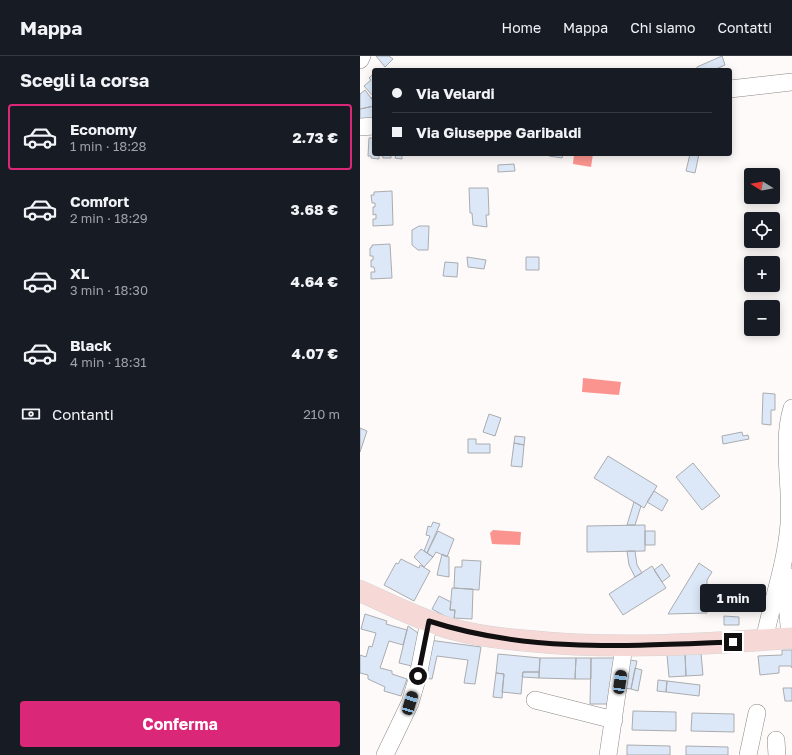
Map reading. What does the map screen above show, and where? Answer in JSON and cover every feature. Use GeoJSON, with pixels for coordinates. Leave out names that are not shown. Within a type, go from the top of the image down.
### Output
{"type":"FeatureCollection","features":[{"type":"Feature","properties":{"kind":"main road"},"geometry":{"type":"LineString","coordinates":[[360,590],[429,621],[453,629],[517,640],[624,646],[791,639]]}},
{"type":"Feature","properties":{"kind":"street"},"geometry":{"type":"LineString","coordinates":[[360,60],[362,56]]}},
{"type":"Feature","properties":{"kind":"street"},"geometry":{"type":"LineString","coordinates":[[732,89],[792,82]]}},
{"type":"Feature","properties":{"kind":"street"},"geometry":{"type":"LineString","coordinates":[[360,127],[372,126]]}},
{"type":"Feature","properties":{"kind":"street"},"geometry":{"type":"LineString","coordinates":[[764,640],[784,560],[790,509],[788,437],[792,408]]}},
{"type":"Feature","properties":{"kind":"street"},"geometry":{"type":"LineString","coordinates":[[784,560],[791,639]]}},
{"type":"Feature","properties":{"kind":"street"},"geometry":{"type":"LineString","coordinates":[[385,755],[410,703],[418,676],[429,621]]}},
{"type":"Feature","properties":{"kind":"street"},"geometry":{"type":"LineString","coordinates":[[608,755],[624,646]]}},
{"type":"Feature","properties":{"kind":"street"},"geometry":{"type":"LineString","coordinates":[[535,700],[614,720]]}},
{"type":"Feature","properties":{"kind":"street"},"geometry":{"type":"LineString","coordinates":[[748,755],[756,713]]}},
{"type":"Feature","properties":{"kind":"shaded area"},"geometry":{"type":"Polygon","coordinates":[[[574,156],[593,156],[591,167],[573,164],[574,156]]]}},
{"type":"Feature","properties":{"kind":"shaded area"},"geometry":{"type":"Polygon","coordinates":[[[583,378],[621,382],[619,395],[582,392],[583,378]]]}},
{"type":"Feature","properties":{"kind":"shaded area"},"geometry":{"type":"Polygon","coordinates":[[[493,530],[521,532],[520,545],[492,544],[490,533],[493,530]]]}},
{"type":"Feature","properties":{"kind":"building"},"geometry":{"type":"Polygon","coordinates":[[[376,56],[389,56],[393,59],[385,67],[376,56]]]}},
{"type":"Feature","properties":{"kind":"building"},"geometry":{"type":"Polygon","coordinates":[[[722,56],[725,65],[718,68],[697,67],[722,56]]]}},
{"type":"Feature","properties":{"kind":"building"},"geometry":{"type":"Polygon","coordinates":[[[372,75],[372,95],[364,86],[371,80],[369,78],[372,75]]]}},
{"type":"Feature","properties":{"kind":"building"},"geometry":{"type":"Polygon","coordinates":[[[365,90],[372,99],[372,106],[360,109],[360,94],[365,90]]]}},
{"type":"Feature","properties":{"kind":"building"},"geometry":{"type":"Polygon","coordinates":[[[372,106],[372,120],[360,121],[360,109],[372,106]]]}},
{"type":"Feature","properties":{"kind":"building"},"geometry":{"type":"Polygon","coordinates":[[[369,138],[372,138],[372,156],[379,156],[379,159],[368,156],[369,138]]]}},
{"type":"Feature","properties":{"kind":"building"},"geometry":{"type":"Polygon","coordinates":[[[383,156],[391,156],[391,158],[383,158],[383,156]]]}},
{"type":"Feature","properties":{"kind":"building"},"geometry":{"type":"Polygon","coordinates":[[[396,156],[402,156],[402,159],[395,158],[396,156]]]}},
{"type":"Feature","properties":{"kind":"building"},"geometry":{"type":"Polygon","coordinates":[[[549,156],[562,156],[562,158],[549,156]]]}},
{"type":"Feature","properties":{"kind":"building"},"geometry":{"type":"Polygon","coordinates":[[[690,156],[699,156],[695,173],[686,171],[690,156]]]}},
{"type":"Feature","properties":{"kind":"building"},"geometry":{"type":"Polygon","coordinates":[[[514,164],[515,171],[498,172],[498,165],[514,164]]]}},
{"type":"Feature","properties":{"kind":"building"},"geometry":{"type":"Polygon","coordinates":[[[469,188],[488,188],[489,215],[486,215],[487,227],[473,225],[472,213],[470,213],[469,188]]]}},
{"type":"Feature","properties":{"kind":"building"},"geometry":{"type":"Polygon","coordinates":[[[392,191],[393,225],[373,226],[373,219],[376,219],[376,214],[373,215],[373,207],[375,207],[375,203],[372,203],[371,195],[374,195],[374,192],[392,191]]]}},
{"type":"Feature","properties":{"kind":"building"},"geometry":{"type":"Polygon","coordinates":[[[419,226],[429,226],[428,250],[418,250],[412,245],[412,230],[419,226]]]}},
{"type":"Feature","properties":{"kind":"building"},"geometry":{"type":"Polygon","coordinates":[[[390,244],[392,278],[371,279],[371,272],[375,272],[374,267],[371,267],[371,260],[373,260],[373,256],[370,256],[370,248],[372,245],[390,244]]]}},
{"type":"Feature","properties":{"kind":"building"},"geometry":{"type":"Polygon","coordinates":[[[467,257],[486,260],[484,269],[468,267],[467,257]]]}},
{"type":"Feature","properties":{"kind":"building"},"geometry":{"type":"Polygon","coordinates":[[[526,257],[539,257],[539,270],[526,270],[526,257]]]}},
{"type":"Feature","properties":{"kind":"building"},"geometry":{"type":"Polygon","coordinates":[[[445,262],[458,263],[457,277],[443,276],[445,262]]]}},
{"type":"Feature","properties":{"kind":"building"},"geometry":{"type":"Polygon","coordinates":[[[763,393],[775,394],[775,410],[771,410],[771,425],[762,424],[763,393]]]}},
{"type":"Feature","properties":{"kind":"building"},"geometry":{"type":"Polygon","coordinates":[[[489,414],[501,418],[495,436],[483,432],[489,414]]]}},
{"type":"Feature","properties":{"kind":"building"},"geometry":{"type":"Polygon","coordinates":[[[360,428],[367,431],[360,452],[360,428]]]}},
{"type":"Feature","properties":{"kind":"building"},"geometry":{"type":"Polygon","coordinates":[[[742,432],[743,436],[748,435],[749,439],[723,444],[722,436],[742,432]]]}},
{"type":"Feature","properties":{"kind":"building"},"geometry":{"type":"Polygon","coordinates":[[[515,436],[525,437],[524,445],[514,443],[515,436]]]}},
{"type":"Feature","properties":{"kind":"building"},"geometry":{"type":"Polygon","coordinates":[[[468,439],[476,439],[476,444],[490,444],[490,453],[468,453],[468,439]]]}},
{"type":"Feature","properties":{"kind":"building"},"geometry":{"type":"Polygon","coordinates":[[[514,443],[524,445],[522,467],[511,466],[514,443]]]}},
{"type":"Feature","properties":{"kind":"building"},"geometry":{"type":"Polygon","coordinates":[[[608,456],[657,486],[644,508],[594,478],[608,456]]]}},
{"type":"Feature","properties":{"kind":"building"},"geometry":{"type":"Polygon","coordinates":[[[693,463],[720,496],[702,510],[676,477],[693,463]]]}},
{"type":"Feature","properties":{"kind":"building"},"geometry":{"type":"Polygon","coordinates":[[[654,491],[668,500],[662,511],[647,502],[654,491]]]}},
{"type":"Feature","properties":{"kind":"building"},"geometry":{"type":"Polygon","coordinates":[[[634,502],[641,506],[635,525],[627,525],[634,502]]]}},
{"type":"Feature","properties":{"kind":"building"},"geometry":{"type":"Polygon","coordinates":[[[433,522],[440,524],[427,553],[424,551],[430,536],[426,535],[428,526],[431,527],[433,522]]]}},
{"type":"Feature","properties":{"kind":"building"},"geometry":{"type":"Polygon","coordinates":[[[645,525],[645,551],[587,552],[587,526],[645,525]]]}},
{"type":"Feature","properties":{"kind":"building"},"geometry":{"type":"Polygon","coordinates":[[[438,531],[454,539],[447,557],[436,552],[433,557],[427,553],[438,531]]]}},
{"type":"Feature","properties":{"kind":"building"},"geometry":{"type":"Polygon","coordinates":[[[645,531],[655,531],[655,545],[645,545],[645,531]]]}},
{"type":"Feature","properties":{"kind":"building"},"geometry":{"type":"Polygon","coordinates":[[[421,549],[433,557],[424,567],[414,557],[421,549]]]}},
{"type":"Feature","properties":{"kind":"building"},"geometry":{"type":"Polygon","coordinates":[[[627,551],[635,551],[637,565],[642,573],[635,577],[629,565],[627,551]]]}},
{"type":"Feature","properties":{"kind":"building"},"geometry":{"type":"Polygon","coordinates":[[[442,554],[449,557],[449,577],[437,575],[442,554]]]}},
{"type":"Feature","properties":{"kind":"building"},"geometry":{"type":"Polygon","coordinates":[[[401,559],[419,568],[420,565],[430,571],[414,601],[384,585],[396,563],[398,564],[401,559]]]}},
{"type":"Feature","properties":{"kind":"building"},"geometry":{"type":"Polygon","coordinates":[[[462,560],[481,561],[479,590],[454,588],[455,567],[462,567],[462,560]]]}},
{"type":"Feature","properties":{"kind":"building"},"geometry":{"type":"Polygon","coordinates":[[[699,563],[712,572],[707,580],[707,613],[668,614],[699,563]]]}},
{"type":"Feature","properties":{"kind":"building"},"geometry":{"type":"Polygon","coordinates":[[[662,564],[670,576],[662,582],[654,570],[662,564]]]}},
{"type":"Feature","properties":{"kind":"building"},"geometry":{"type":"Polygon","coordinates":[[[652,566],[666,588],[623,615],[609,594],[652,566]]]}},
{"type":"Feature","properties":{"kind":"building"},"geometry":{"type":"Polygon","coordinates":[[[452,588],[473,589],[472,619],[454,618],[455,610],[450,610],[452,588]]]}},
{"type":"Feature","properties":{"kind":"building"},"geometry":{"type":"Polygon","coordinates":[[[439,596],[451,602],[450,610],[455,610],[454,621],[432,609],[439,596]]]}},
{"type":"Feature","properties":{"kind":"building"},"geometry":{"type":"Polygon","coordinates":[[[365,614],[387,621],[386,624],[407,630],[403,645],[389,641],[380,668],[392,671],[392,674],[407,679],[401,696],[384,691],[385,687],[368,679],[368,675],[360,673],[360,655],[366,657],[369,646],[372,647],[376,633],[361,629],[365,614]]]}},
{"type":"Feature","properties":{"kind":"building"},"geometry":{"type":"Polygon","coordinates":[[[724,616],[739,617],[739,625],[724,625],[724,616]]]}},
{"type":"Feature","properties":{"kind":"building"},"geometry":{"type":"Polygon","coordinates":[[[408,626],[421,635],[416,667],[399,663],[408,626]]]}},
{"type":"Feature","properties":{"kind":"building"},"geometry":{"type":"Polygon","coordinates":[[[429,640],[481,647],[475,684],[464,683],[468,660],[437,656],[432,679],[423,678],[429,640]]]}},
{"type":"Feature","properties":{"kind":"building"},"geometry":{"type":"Polygon","coordinates":[[[782,650],[792,650],[792,668],[791,666],[779,666],[779,673],[760,675],[758,656],[782,655],[782,650]]]}},
{"type":"Feature","properties":{"kind":"building"},"geometry":{"type":"Polygon","coordinates":[[[701,653],[703,675],[686,676],[685,654],[701,653]]]}},
{"type":"Feature","properties":{"kind":"building"},"geometry":{"type":"Polygon","coordinates":[[[498,654],[540,658],[539,672],[523,672],[521,694],[502,692],[504,674],[496,673],[498,654]]]}},
{"type":"Feature","properties":{"kind":"building"},"geometry":{"type":"Polygon","coordinates":[[[685,654],[686,676],[669,677],[667,655],[685,654]]]}},
{"type":"Feature","properties":{"kind":"building"},"geometry":{"type":"Polygon","coordinates":[[[540,658],[576,658],[575,679],[539,678],[540,658]]]}},
{"type":"Feature","properties":{"kind":"building"},"geometry":{"type":"Polygon","coordinates":[[[576,658],[591,658],[591,679],[575,679],[576,658]]]}},
{"type":"Feature","properties":{"kind":"building"},"geometry":{"type":"Polygon","coordinates":[[[591,658],[616,658],[612,704],[590,704],[591,658]]]}},
{"type":"Feature","properties":{"kind":"building"},"geometry":{"type":"Polygon","coordinates":[[[629,660],[637,661],[631,689],[624,688],[629,660]]]}},
{"type":"Feature","properties":{"kind":"building"},"geometry":{"type":"Polygon","coordinates":[[[635,668],[642,670],[638,691],[631,689],[635,668]]]}},
{"type":"Feature","properties":{"kind":"building"},"geometry":{"type":"Polygon","coordinates":[[[523,672],[539,672],[539,678],[522,677],[523,672]]]}},
{"type":"Feature","properties":{"kind":"building"},"geometry":{"type":"Polygon","coordinates":[[[496,673],[504,674],[502,698],[493,697],[496,673]]]}},
{"type":"Feature","properties":{"kind":"building"},"geometry":{"type":"Polygon","coordinates":[[[658,680],[667,681],[666,692],[657,691],[658,680]]]}},
{"type":"Feature","properties":{"kind":"building"},"geometry":{"type":"Polygon","coordinates":[[[667,681],[700,685],[699,696],[666,692],[667,681]]]}},
{"type":"Feature","properties":{"kind":"building"},"geometry":{"type":"Polygon","coordinates":[[[783,688],[792,688],[792,701],[785,701],[783,688]]]}},
{"type":"Feature","properties":{"kind":"building"},"geometry":{"type":"Polygon","coordinates":[[[633,711],[676,712],[676,731],[632,730],[633,711]]]}},
{"type":"Feature","properties":{"kind":"building"},"geometry":{"type":"Polygon","coordinates":[[[692,713],[734,714],[734,732],[691,731],[692,713]]]}},
{"type":"Feature","properties":{"kind":"building"},"geometry":{"type":"Polygon","coordinates":[[[627,745],[670,746],[670,755],[627,755],[627,745]]]}},
{"type":"Feature","properties":{"kind":"building"},"geometry":{"type":"Polygon","coordinates":[[[686,746],[728,747],[728,755],[686,755],[686,746]]]}},
{"type":"Feature","properties":{"kind":"route"},"geometry":{"type":"LineString","coordinates":[[418,676],[429,621],[453,629],[480,635],[552,643],[624,646],[733,642]]}}]}
